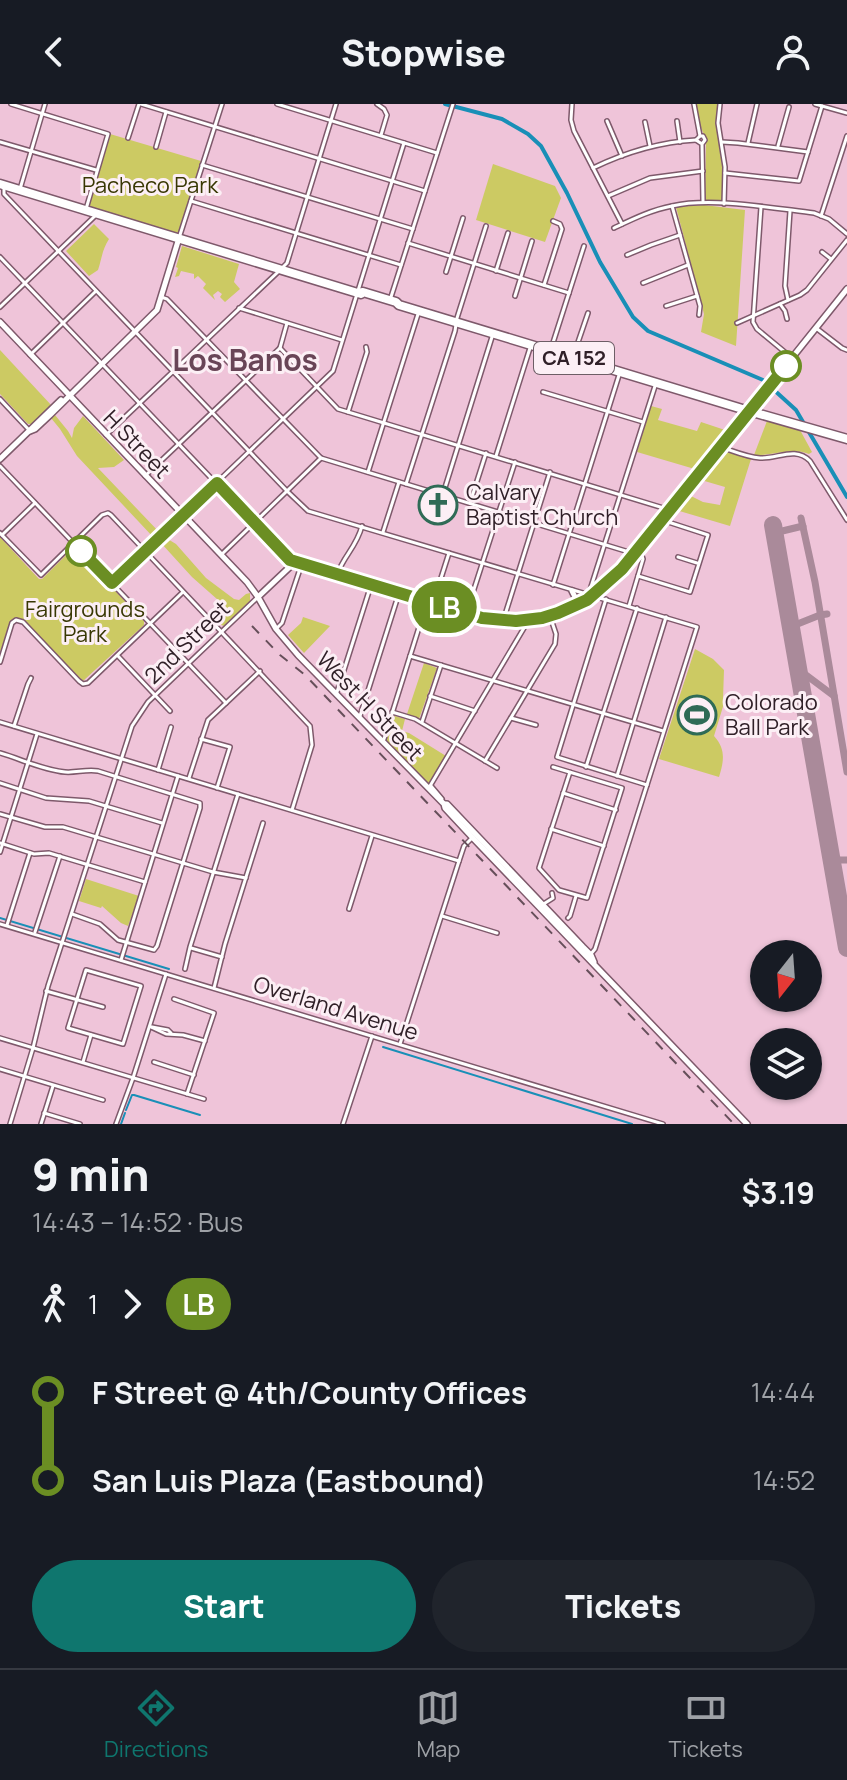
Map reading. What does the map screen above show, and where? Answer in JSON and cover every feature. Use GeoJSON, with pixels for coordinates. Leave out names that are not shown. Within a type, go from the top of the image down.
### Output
{"type":"FeatureCollection","features":[{"type":"Feature","properties":{"kind":"highway","name":"CA 152"},"geometry":{"type":"LineString","coordinates":[[2,185],[393,303]]}},
{"type":"Feature","properties":{"kind":"highway","name":"CA 152"},"geometry":{"type":"LineString","coordinates":[[358,293],[847,439]]}},
{"type":"Feature","properties":{"kind":"street"},"geometry":{"type":"LineString","coordinates":[[11,104],[108,134],[85,210]]}},
{"type":"Feature","properties":{"kind":"street"},"geometry":{"type":"LineString","coordinates":[[19,190],[45,104]]}},
{"type":"Feature","properties":{"kind":"street"},"geometry":{"type":"LineString","coordinates":[[128,138],[140,104],[425,191]]}},
{"type":"Feature","properties":{"kind":"street"},"geometry":{"type":"LineString","coordinates":[[0,459],[157,310],[222,104]]}},
{"type":"Feature","properties":{"kind":"street"},"geometry":{"type":"LineString","coordinates":[[277,104],[437,153]]}},
{"type":"Feature","properties":{"kind":"street"},"geometry":{"type":"LineString","coordinates":[[106,435],[287,263],[336,104]]}},
{"type":"Feature","properties":{"kind":"street"},"geometry":{"type":"LineString","coordinates":[[377,104],[387,115],[381,136]]}},
{"type":"Feature","properties":{"kind":"street"},"geometry":{"type":"LineString","coordinates":[[572,104],[574,131],[622,224]]}},
{"type":"Feature","properties":{"kind":"street"},"geometry":{"type":"LineString","coordinates":[[694,104],[700,136],[705,140],[702,144],[703,202]]}},
{"type":"Feature","properties":{"kind":"street"},"geometry":{"type":"LineString","coordinates":[[720,104],[718,123],[725,173],[724,204]]}},
{"type":"Feature","properties":{"kind":"street"},"geometry":{"type":"LineString","coordinates":[[748,144],[757,104]]}},
{"type":"Feature","properties":{"kind":"street"},"geometry":{"type":"LineString","coordinates":[[815,104],[847,113]]}},
{"type":"Feature","properties":{"kind":"street"},"geometry":{"type":"LineString","coordinates":[[393,303],[401,265],[452,106]]}},
{"type":"Feature","properties":{"kind":"street"},"geometry":{"type":"LineString","coordinates":[[725,173],[799,181],[822,106]]}},
{"type":"Feature","properties":{"kind":"street"},"geometry":{"type":"LineString","coordinates":[[778,147],[789,107]]}},
{"type":"Feature","properties":{"kind":"street"},"geometry":{"type":"LineString","coordinates":[[156,147],[166,112]]}},
{"type":"Feature","properties":{"kind":"street"},"geometry":{"type":"LineString","coordinates":[[607,121],[622,156]]}},
{"type":"Feature","properties":{"kind":"street"},"geometry":{"type":"LineString","coordinates":[[677,121],[680,142]]}},
{"type":"Feature","properties":{"kind":"street"},"geometry":{"type":"LineString","coordinates":[[645,122],[650,146]]}},
{"type":"Feature","properties":{"kind":"street"},"geometry":{"type":"LineString","coordinates":[[593,168],[650,146],[696,140],[700,136]]}},
{"type":"Feature","properties":{"kind":"street"},"geometry":{"type":"LineString","coordinates":[[821,216],[847,136]]}},
{"type":"Feature","properties":{"kind":"street"},"geometry":{"type":"LineString","coordinates":[[696,140],[702,144]]}},
{"type":"Feature","properties":{"kind":"street"},"geometry":{"type":"LineString","coordinates":[[0,142],[97,171]]}},
{"type":"Feature","properties":{"kind":"street"},"geometry":{"type":"LineString","coordinates":[[722,142],[808,152]]}},
{"type":"Feature","properties":{"kind":"street"},"geometry":{"type":"LineString","coordinates":[[112,583],[333,371],[404,143]]}},
{"type":"Feature","properties":{"kind":"street"},"geometry":{"type":"LineString","coordinates":[[202,165],[413,229]]}},
{"type":"Feature","properties":{"kind":"street"},"geometry":{"type":"LineString","coordinates":[[608,196],[650,178],[703,171]]}},
{"type":"Feature","properties":{"kind":"street"},"geometry":{"type":"LineString","coordinates":[[2,185],[4,194],[308,511],[697,627],[595,949],[589,956]]}},
{"type":"Feature","properties":{"kind":"street"},"geometry":{"type":"LineString","coordinates":[[191,201],[401,265]]}},
{"type":"Feature","properties":{"kind":"street"},"geometry":{"type":"LineString","coordinates":[[614,228],[672,206],[703,202],[814,213],[829,219],[847,234]]}},
{"type":"Feature","properties":{"kind":"street"},"geometry":{"type":"LineString","coordinates":[[672,206],[700,306],[699,315]]}},
{"type":"Feature","properties":{"kind":"street"},"geometry":{"type":"LineString","coordinates":[[761,207],[753,322],[757,329],[792,358]]}},
{"type":"Feature","properties":{"kind":"street"},"geometry":{"type":"LineString","coordinates":[[788,300],[785,286],[790,211]]}},
{"type":"Feature","properties":{"kind":"street"},"geometry":{"type":"LineString","coordinates":[[0,307],[97,213]]}},
{"type":"Feature","properties":{"kind":"street"},"geometry":{"type":"LineString","coordinates":[[446,272],[463,218]]}},
{"type":"Feature","properties":{"kind":"street"},"geometry":{"type":"LineString","coordinates":[[544,285],[562,229],[560,224],[553,221]]}},
{"type":"Feature","properties":{"kind":"street"},"geometry":{"type":"LineString","coordinates":[[406,484],[486,226]]}},
{"type":"Feature","properties":{"kind":"street"},"geometry":{"type":"LineString","coordinates":[[496,271],[508,233]]}},
{"type":"Feature","properties":{"kind":"street"},"geometry":{"type":"LineString","coordinates":[[627,255],[680,235]]}},
{"type":"Feature","properties":{"kind":"street"},"geometry":{"type":"LineString","coordinates":[[737,323],[807,290],[847,240]]}},
{"type":"Feature","properties":{"kind":"street"},"geometry":{"type":"LineString","coordinates":[[515,296],[532,241]]}},
{"type":"Feature","properties":{"kind":"street"},"geometry":{"type":"LineString","coordinates":[[408,243],[569,293]]}},
{"type":"Feature","properties":{"kind":"street"},"geometry":{"type":"LineString","coordinates":[[550,351],[584,246]]}},
{"type":"Feature","properties":{"kind":"street"},"geometry":{"type":"LineString","coordinates":[[822,252],[831,259]]}},
{"type":"Feature","properties":{"kind":"street"},"geometry":{"type":"LineString","coordinates":[[0,257],[290,560],[466,614],[503,621],[550,616],[592,596],[613,578],[847,289]]}},
{"type":"Feature","properties":{"kind":"street"},"geometry":{"type":"LineString","coordinates":[[643,283],[688,265]]}},
{"type":"Feature","properties":{"kind":"street"},"geometry":{"type":"LineString","coordinates":[[30,355],[96,291]]}},
{"type":"Feature","properties":{"kind":"street"},"geometry":{"type":"LineString","coordinates":[[666,306],[697,296]]}},
{"type":"Feature","properties":{"kind":"street"},"geometry":{"type":"LineString","coordinates":[[161,297],[321,458],[642,556],[629,606]]}},
{"type":"Feature","properties":{"kind":"street"},"geometry":{"type":"LineString","coordinates":[[780,304],[787,319]]}},
{"type":"Feature","properties":{"kind":"street"},"geometry":{"type":"LineString","coordinates":[[239,308],[343,340]]}},
{"type":"Feature","properties":{"kind":"street"},"geometry":{"type":"LineString","coordinates":[[368,473],[419,311]]}},
{"type":"Feature","properties":{"kind":"street"},"geometry":{"type":"LineString","coordinates":[[573,358],[588,313]]}},
{"type":"Feature","properties":{"kind":"street","name":"H Street"},"geometry":{"type":"LineString","coordinates":[[0,322],[221,555],[258,597],[276,629]]}},
{"type":"Feature","properties":{"kind":"street"},"geometry":{"type":"LineString","coordinates":[[145,476],[280,348],[287,323]]}},
{"type":"Feature","properties":{"kind":"street"},"geometry":{"type":"LineString","coordinates":[[816,328],[847,350]]}},
{"type":"Feature","properties":{"kind":"street"},"geometry":{"type":"LineString","coordinates":[[442,495],[493,333]]}},
{"type":"Feature","properties":{"kind":"street"},"geometry":{"type":"LineString","coordinates":[[496,456],[531,345]]}},
{"type":"Feature","properties":{"kind":"street"},"geometry":{"type":"LineString","coordinates":[[348,412],[366,347]]}},
{"type":"Feature","properties":{"kind":"street"},"geometry":{"type":"LineString","coordinates":[[280,348],[336,408],[670,510]]}},
{"type":"Feature","properties":{"kind":"street"},"geometry":{"type":"LineString","coordinates":[[553,585],[620,372]]}},
{"type":"Feature","properties":{"kind":"street"},"geometry":{"type":"LineString","coordinates":[[592,596],[590,590],[656,383]]}},
{"type":"Feature","properties":{"kind":"street"},"geometry":{"type":"LineString","coordinates":[[543,392],[644,423]]}},
{"type":"Feature","properties":{"kind":"street"},"geometry":{"type":"LineString","coordinates":[[0,399],[30,431]]}},
{"type":"Feature","properties":{"kind":"street"},"geometry":{"type":"LineString","coordinates":[[721,447],[756,458],[792,453],[803,455],[810,461],[847,520]]}},
{"type":"Feature","properties":{"kind":"street"},"geometry":{"type":"LineString","coordinates":[[470,504],[486,453]]}},
{"type":"Feature","properties":{"kind":"street"},"geometry":{"type":"LineString","coordinates":[[221,555],[321,458]]}},
{"type":"Feature","properties":{"kind":"street"},"geometry":{"type":"LineString","coordinates":[[466,614],[515,462]]}},
{"type":"Feature","properties":{"kind":"street"},"geometry":{"type":"LineString","coordinates":[[0,466],[226,703]]}},
{"type":"Feature","properties":{"kind":"street"},"geometry":{"type":"LineString","coordinates":[[503,621],[550,472]]}},
{"type":"Feature","properties":{"kind":"street"},"geometry":{"type":"LineString","coordinates":[[383,533],[399,482]]}},
{"type":"Feature","properties":{"kind":"street"},"geometry":{"type":"LineString","coordinates":[[35,503],[1,534],[41,575],[102,515],[108,513],[306,719],[312,731],[312,745],[292,810]]}},
{"type":"Feature","properties":{"kind":"street"},"geometry":{"type":"LineString","coordinates":[[638,576],[690,592],[708,535],[662,520]]}},
{"type":"Feature","properties":{"kind":"street"},"geometry":{"type":"LineString","coordinates":[[337,575],[341,562],[356,545],[362,526]]}},
{"type":"Feature","properties":{"kind":"street"},"geometry":{"type":"LineString","coordinates":[[383,743],[410,656],[449,553]]}},
{"type":"Feature","properties":{"kind":"street"},"geometry":{"type":"LineString","coordinates":[[678,557],[699,564]]}},
{"type":"Feature","properties":{"kind":"street"},"geometry":{"type":"LineString","coordinates":[[276,629],[282,623],[298,563]]}},
{"type":"Feature","properties":{"kind":"street","name":"2nd Street"},"geometry":{"type":"LineString","coordinates":[[10,1124],[46,991],[134,721],[188,663],[298,563]]}},
{"type":"Feature","properties":{"kind":"street"},"geometry":{"type":"LineString","coordinates":[[336,694],[371,585]]}},
{"type":"Feature","properties":{"kind":"street"},"geometry":{"type":"LineString","coordinates":[[1,659],[12,623],[16,620],[23,622],[79,681],[88,683],[184,591]]}},
{"type":"Feature","properties":{"kind":"street"},"geometry":{"type":"LineString","coordinates":[[572,591],[575,597],[573,607]]}},
{"type":"Feature","properties":{"kind":"street"},"geometry":{"type":"LineString","coordinates":[[359,718],[399,593]]}},
{"type":"Feature","properties":{"kind":"street"},"geometry":{"type":"LineString","coordinates":[[606,599],[557,757],[647,785]]}},
{"type":"Feature","properties":{"kind":"street"},"geometry":{"type":"LineString","coordinates":[[586,767],[637,608]]}},
{"type":"Feature","properties":{"kind":"street"},"geometry":{"type":"LineString","coordinates":[[485,761],[555,644],[550,616]]}},
{"type":"Feature","properties":{"kind":"street"},"geometry":{"type":"LineString","coordinates":[[617,776],[666,617]]}},
{"type":"Feature","properties":{"kind":"street"},"geometry":{"type":"LineString","coordinates":[[430,787],[524,628],[525,620]]}},
{"type":"Feature","properties":{"kind":"street","name":"West H Street"},"geometry":{"type":"LineString","coordinates":[[276,629],[507,871],[543,904],[743,1122]]}},
{"type":"Feature","properties":{"kind":"street"},"geometry":{"type":"LineString","coordinates":[[117,655],[170,711]]}},
{"type":"Feature","properties":{"kind":"street"},"geometry":{"type":"LineString","coordinates":[[410,656],[664,732]]}},
{"type":"Feature","properties":{"kind":"street"},"geometry":{"type":"LineString","coordinates":[[422,723],[441,665]]}},
{"type":"Feature","properties":{"kind":"street"},"geometry":{"type":"LineString","coordinates":[[189,780],[208,720],[260,671]]}},
{"type":"Feature","properties":{"kind":"street"},"geometry":{"type":"LineString","coordinates":[[14,726],[31,678]]}},
{"type":"Feature","properties":{"kind":"street"},"geometry":{"type":"LineString","coordinates":[[430,696],[475,711]]}},
{"type":"Feature","properties":{"kind":"street"},"geometry":{"type":"LineString","coordinates":[[392,712],[415,719],[497,768]]}},
{"type":"Feature","properties":{"kind":"street"},"geometry":{"type":"LineString","coordinates":[[511,718],[536,725]]}},
{"type":"Feature","properties":{"kind":"street"},"geometry":{"type":"LineString","coordinates":[[0,722],[459,861]]}},
{"type":"Feature","properties":{"kind":"street"},"geometry":{"type":"LineString","coordinates":[[158,770],[171,727]]}},
{"type":"Feature","properties":{"kind":"street"},"geometry":{"type":"LineString","coordinates":[[0,852],[37,734]]}},
{"type":"Feature","properties":{"kind":"street"},"geometry":{"type":"LineString","coordinates":[[201,739],[230,747],[217,788]]}},
{"type":"Feature","properties":{"kind":"street"},"geometry":{"type":"LineString","coordinates":[[0,753],[61,772],[91,770],[116,776],[200,803],[154,950],[113,937],[100,924],[72,914]]}},
{"type":"Feature","properties":{"kind":"street"},"geometry":{"type":"LineString","coordinates":[[543,904],[548,895],[555,892],[587,898],[622,788],[553,767]]}},
{"type":"Feature","properties":{"kind":"street"},"geometry":{"type":"LineString","coordinates":[[555,892],[539,868],[570,772]]}},
{"type":"Feature","properties":{"kind":"street"},"geometry":{"type":"LineString","coordinates":[[120,960],[178,776]]}},
{"type":"Feature","properties":{"kind":"street"},"geometry":{"type":"LineString","coordinates":[[0,783],[46,798],[81,799],[163,824]]}},
{"type":"Feature","properties":{"kind":"street"},"geometry":{"type":"LineString","coordinates":[[563,793],[616,810]]}},
{"type":"Feature","properties":{"kind":"street"},"geometry":{"type":"LineString","coordinates":[[185,969],[238,794]]}},
{"type":"Feature","properties":{"kind":"street"},"geometry":{"type":"LineString","coordinates":[[0,814],[40,826],[63,827],[213,872],[246,878]]}},
{"type":"Feature","properties":{"kind":"street"},"geometry":{"type":"LineString","coordinates":[[214,988],[263,823]]}},
{"type":"Feature","properties":{"kind":"street"},"geometry":{"type":"LineString","coordinates":[[551,829],[604,846]]}},
{"type":"Feature","properties":{"kind":"street"},"geometry":{"type":"LineString","coordinates":[[349,909],[372,835]]}},
{"type":"Feature","properties":{"kind":"street"},"geometry":{"type":"LineString","coordinates":[[400,1044],[464,846],[474,836]]}},
{"type":"Feature","properties":{"kind":"street"},"geometry":{"type":"LineString","coordinates":[[1,844],[30,853],[45,852],[145,882]]}},
{"type":"Feature","properties":{"kind":"street"},"geometry":{"type":"LineString","coordinates":[[7,926],[30,853]]}},
{"type":"Feature","properties":{"kind":"street"},"geometry":{"type":"LineString","coordinates":[[35,934],[60,856]]}},
{"type":"Feature","properties":{"kind":"street"},"geometry":{"type":"LineString","coordinates":[[568,918],[576,895]]}},
{"type":"Feature","properties":{"kind":"street"},"geometry":{"type":"LineString","coordinates":[[442,916],[497,933]]}},
{"type":"Feature","properties":{"kind":"street","name":"Overland Avenue"},"geometry":{"type":"LineString","coordinates":[[0,924],[647,1122],[663,1124]]}},
{"type":"Feature","properties":{"kind":"street"},"geometry":{"type":"LineString","coordinates":[[190,947],[222,957]]}},
{"type":"Feature","properties":{"kind":"street"},"geometry":{"type":"LineString","coordinates":[[86,970],[141,986],[123,1044],[68,1028],[77,999],[86,970]]}},
{"type":"Feature","properties":{"kind":"street"},"geometry":{"type":"LineString","coordinates":[[116,1124],[166,974]]}},
{"type":"Feature","properties":{"kind":"street"},"geometry":{"type":"LineString","coordinates":[[46,991],[103,1007]]}},
{"type":"Feature","properties":{"kind":"street"},"geometry":{"type":"LineString","coordinates":[[174,999],[214,1013],[187,1094]]}},
{"type":"Feature","properties":{"kind":"street"},"geometry":{"type":"LineString","coordinates":[[150,1027],[205,1041]]}},
{"type":"Feature","properties":{"kind":"street"},"geometry":{"type":"LineString","coordinates":[[83,1063],[91,1035]]}},
{"type":"Feature","properties":{"kind":"street"},"geometry":{"type":"LineString","coordinates":[[343,1124],[372,1036]]}},
{"type":"Feature","properties":{"kind":"street"},"geometry":{"type":"LineString","coordinates":[[0,1038],[204,1099]]}},
{"type":"Feature","properties":{"kind":"street"},"geometry":{"type":"LineString","coordinates":[[154,1062],[194,1075]]}},
{"type":"Feature","properties":{"kind":"street"},"geometry":{"type":"LineString","coordinates":[[0,1069],[103,1100]]}},
{"type":"Feature","properties":{"kind":"street"},"geometry":{"type":"LineString","coordinates":[[41,1124],[53,1085]]}},
{"type":"Feature","properties":{"kind":"street"},"geometry":{"type":"LineString","coordinates":[[44,1113],[80,1124]]}},
{"type":"Feature","properties":{"kind":"green space"},"geometry":{"type":"Polygon","coordinates":[[[695,104],[718,104],[722,202],[705,200],[706,140],[695,104]]]}},
{"type":"Feature","properties":{"kind":"green space","name":"Pacheco Park"},"geometry":{"type":"Polygon","coordinates":[[[110,134],[201,161],[177,233],[88,206],[110,134]]]}},
{"type":"Feature","properties":{"kind":"green space"},"geometry":{"type":"Polygon","coordinates":[[[493,164],[555,186],[561,198],[545,242],[476,220],[493,164]]]}},
{"type":"Feature","properties":{"kind":"green space"},"geometry":{"type":"Polygon","coordinates":[[[704,205],[745,210],[736,346],[701,332],[704,314],[676,207],[704,205]]]}},
{"type":"Feature","properties":{"kind":"green space"},"geometry":{"type":"Polygon","coordinates":[[[94,224],[109,239],[98,270],[89,276],[66,251],[94,224]]]}},
{"type":"Feature","properties":{"kind":"green space"},"geometry":{"type":"Polygon","coordinates":[[[182,246],[239,264],[234,282],[240,289],[225,302],[218,291],[213,295],[215,300],[203,288],[206,284],[198,276],[194,279],[194,274],[181,271],[175,277],[182,246]]]}},
{"type":"Feature","properties":{"kind":"green space"},"geometry":{"type":"Polygon","coordinates":[[[0,350],[52,406],[32,424],[28,424],[0,394],[0,350]]]}},
{"type":"Feature","properties":{"kind":"green space"},"geometry":{"type":"Polygon","coordinates":[[[651,406],[662,409],[658,420],[697,431],[701,422],[728,431],[698,470],[637,452],[651,406]]]}},
{"type":"Feature","properties":{"kind":"green space"},"geometry":{"type":"Polygon","coordinates":[[[55,415],[72,438],[74,428],[83,416],[124,460],[114,467],[98,468],[160,533],[154,538],[77,456],[51,418],[55,415]]]}},
{"type":"Feature","properties":{"kind":"green space"},"geometry":{"type":"Polygon","coordinates":[[[767,421],[800,430],[812,452],[754,455],[767,421]]]}},
{"type":"Feature","properties":{"kind":"green space"},"geometry":{"type":"Polygon","coordinates":[[[726,451],[751,459],[730,526],[676,510],[689,495],[720,505],[725,487],[701,480],[726,451]]]}},
{"type":"Feature","properties":{"kind":"green space","name":"Fairgrounds Park"},"geometry":{"type":"Polygon","coordinates":[[[0,537],[39,579],[75,549],[144,621],[144,625],[83,681],[19,618],[11,620],[0,652],[0,537]]]}},
{"type":"Feature","properties":{"kind":"green space"},"geometry":{"type":"Polygon","coordinates":[[[166,538],[176,544],[206,578],[234,599],[239,600],[250,593],[250,601],[224,626],[219,624],[227,611],[226,607],[192,577],[161,543],[166,538]]]}},
{"type":"Feature","properties":{"kind":"green space"},"geometry":{"type":"Polygon","coordinates":[[[303,617],[330,626],[304,653],[288,635],[303,617]]]}},
{"type":"Feature","properties":{"kind":"green space","name":"Colorado Ball Park"},"geometry":{"type":"Polygon","coordinates":[[[695,649],[713,659],[724,670],[725,700],[714,736],[723,755],[719,777],[659,759],[695,649]]]}},
{"type":"Feature","properties":{"kind":"green space"},"geometry":{"type":"Polygon","coordinates":[[[424,663],[437,668],[419,719],[407,714],[424,663]]]}},
{"type":"Feature","properties":{"kind":"green space"},"geometry":{"type":"Polygon","coordinates":[[[395,716],[405,719],[402,731],[446,756],[429,784],[386,742],[395,716]]]}},
{"type":"Feature","properties":{"kind":"green space"},"geometry":{"type":"Polygon","coordinates":[[[86,879],[139,896],[128,926],[102,906],[79,901],[86,879]]]}},
{"type":"Feature","properties":{"kind":"waterway"},"geometry":{"type":"LineString","coordinates":[[445,104],[502,119],[528,134],[541,146],[600,262],[633,317],[648,331],[763,380],[796,410],[847,497]]}},
{"type":"Feature","properties":{"kind":"waterway"},"geometry":{"type":"LineString","coordinates":[[0,918],[169,969]]}},
{"type":"Feature","properties":{"kind":"waterway"},"geometry":{"type":"LineString","coordinates":[[383,1047],[632,1124]]}},
{"type":"Feature","properties":{"kind":"waterway"},"geometry":{"type":"LineString","coordinates":[[126,1110],[134,1095],[200,1115]]}},
{"type":"Feature","properties":{"kind":"waterway"},"geometry":{"type":"LineString","coordinates":[[121,1124],[125,1113]]}},
{"type":"Feature","properties":{"kind":"taxiway"},"geometry":{"type":"LineString","coordinates":[[801,518],[847,772]]}},
{"type":"Feature","properties":{"kind":"taxiway"},"geometry":{"type":"LineString","coordinates":[[774,533],[803,526]]}},
{"type":"Feature","properties":{"kind":"taxiway"},"geometry":{"type":"LineString","coordinates":[[790,627],[827,614]]}},
{"type":"Feature","properties":{"kind":"taxiway"},"geometry":{"type":"LineString","coordinates":[[798,669],[834,696]]}},
{"type":"Feature","properties":{"kind":"taxiway"},"geometry":{"type":"LineString","coordinates":[[830,854],[837,860],[847,860]]}},
{"type":"Feature","properties":{"kind":"runway"},"geometry":{"type":"LineString","coordinates":[[773,525],[847,948]]}},
{"type":"Feature","properties":{"kind":"railway"},"geometry":{"type":"LineString","coordinates":[[252,626],[305,675],[734,1124]]}},
{"type":"Feature","properties":{"kind":"bus line","name":"LB"},"geometry":{"type":"LineString","coordinates":[[81,551],[112,583],[217,483],[292,561],[482,618],[516,621],[550,616],[587,600],[622,569],[786,366]]}},
{"type":"Feature","properties":{"kind":"place","name":"Calvary Baptist Church"},"geometry":{"type":"Point","coordinates":[438,505]}},
{"type":"Feature","properties":{"kind":"place","name":"Colorado Ball Park"},"geometry":{"type":"Point","coordinates":[697,715]}},
{"type":"Feature","properties":{"kind":"district","name":"Los Banos"},"geometry":{"type":"Point","coordinates":[245,361]}}]}
